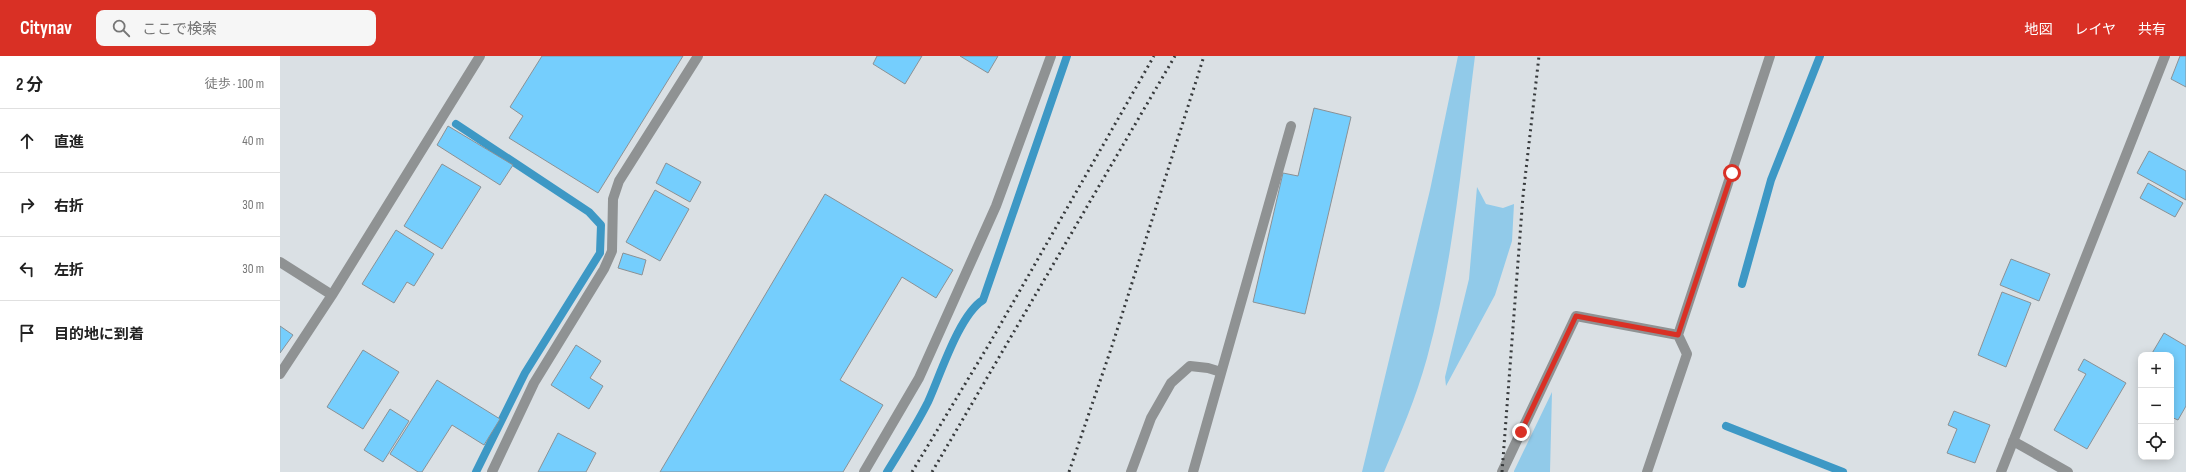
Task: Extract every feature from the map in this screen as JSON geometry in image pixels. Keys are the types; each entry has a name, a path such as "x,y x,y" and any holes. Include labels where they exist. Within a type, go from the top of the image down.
{"street":[{"path":"280,374 332,295 480,56"},
{"path":"492,472 534,383 604,269 612,251 613,199 619,181 698,56"},
{"path":"864,472 919,378 993,214 1051,56"},
{"path":"1647,472 1687,354 1678,335 1770,56"},
{"path":"2001,472 2165,56"},
{"path":"1193,472 1291,126"},
{"path":"280,262 332,295"},
{"path":"1502,472 1576,316 1678,335"},
{"path":"1131,472 1151,418 1171,383 1190,366 1208,368 1221,372"},
{"path":"2013,441 2068,472"}],"shaded area":[{"path":"1458,56 1475,56 1451,246 1436,321 1427,358 1413,402 1384,472 1362,472 1430,190"},
{"path":"1477,187 1486,204 1503,208 1514,204 1512,241 1495,295 1446,386 1445,377 1469,279"},
{"path":"1552,392 1550,472 1514,472 1514,471"}],"building":[{"path":"542,56 683,56 598,193 509,138 523,116 510,107"},
{"path":"877,56 922,56 905,84 873,64"},
{"path":"960,56 998,56 988,73"},
{"path":"2180,56 2186,56 2186,87 2171,79"},
{"path":"1314,108 1351,117 1305,314 1253,302 1283,173 1298,176"},
{"path":"448,126 513,165 500,185 437,145"},
{"path":"2149,151 2186,171 2186,200 2137,173"},
{"path":"666,163 701,182 690,202 656,183"},
{"path":"442,164 481,187 442,249 404,226"},
{"path":"2148,183 2183,203 2175,217 2140,198"},
{"path":"655,190 689,209 660,261 626,242"},
{"path":"825,194 953,270 936,298 902,277 840,380 883,405 843,472 660,472"},
{"path":"396,230 434,254 414,286 407,282 394,303 362,284"},
{"path":"623,253 646,260 642,275 618,268"},
{"path":"2011,259 2050,274 2039,301 2000,285"},
{"path":"2002,292 2031,303 2006,367 1978,355"},
{"path":"280,326 293,335 280,353"},
{"path":"2164,333 2186,346 2186,406 2178,420 2174,418 2174,352 2153,352"},
{"path":"576,345 601,361 590,378 603,386 589,409 551,385"},
{"path":"363,350 399,372 363,429 327,407"},
{"path":"2084,359 2126,383 2087,449 2054,430 2086,374 2078,370"},
{"path":"437,380 500,419 484,445 452,425 422,472 418,472 390,454"},
{"path":"390,409 409,421 383,462 364,450"},
{"path":"1954,411 1990,425 1975,463 1947,453 1957,429 1948,425"},
{"path":"558,433 596,453 586,472 538,472"}],"waterway":[{"path":"887,472 928,402 958,332 974,308 983,300 1067,56"},
{"path":"1742,284 1771,180 1820,56"},
{"path":"456,124 589,212 601,225 600,253 525,373 476,472"},
{"path":"1726,426 1843,472"}],"railway":[{"path":"912,472 991,341 1154,56"},
{"path":"932,472 1175,56"},
{"path":"1069,472 1112,346 1204,56"},
{"path":"1502,472 1523,196 1539,56"}],"route":[{"path":"1521,432 1576,316 1678,335 1732,173"}]}
